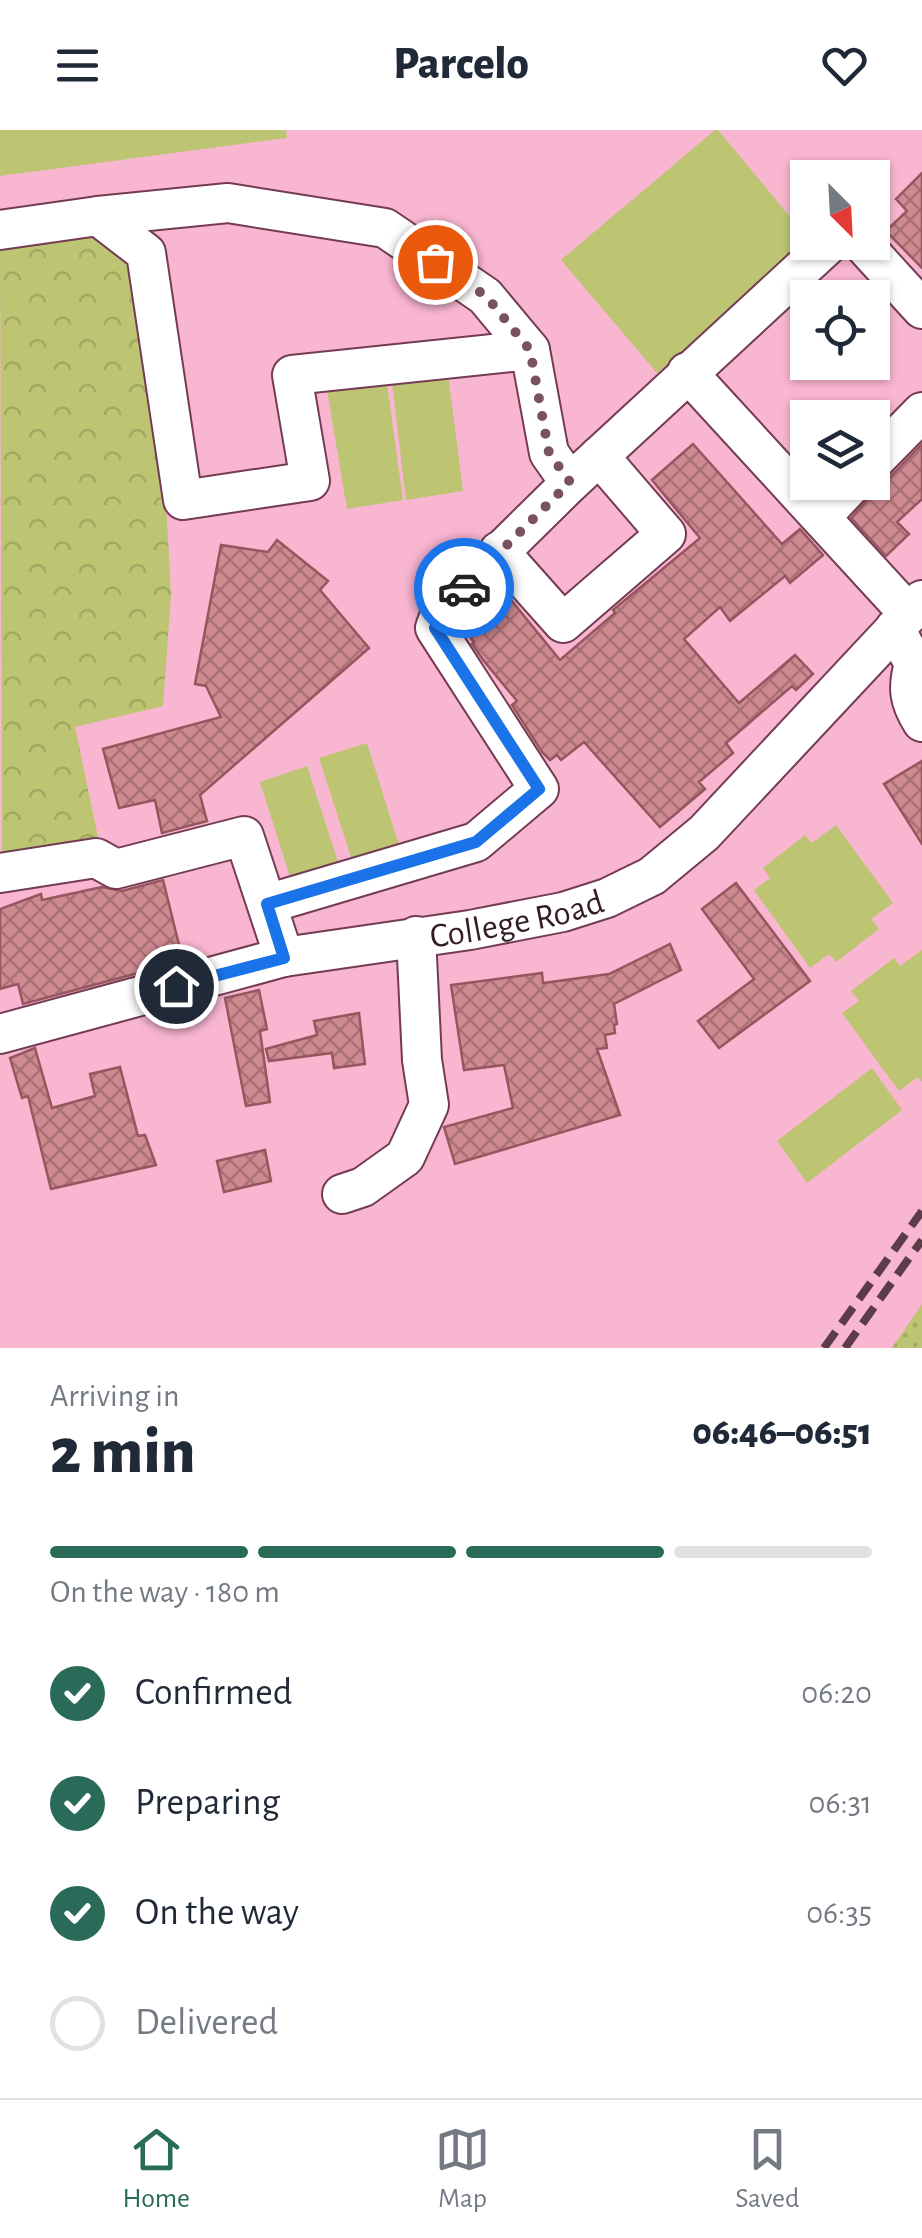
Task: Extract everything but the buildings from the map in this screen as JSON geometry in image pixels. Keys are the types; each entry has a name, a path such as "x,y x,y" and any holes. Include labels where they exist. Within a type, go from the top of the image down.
{"street":[{"path":"0,230 228,203 385,228 486,296 530,350 549,453 570,482"},
{"path":"98,216 146,253 183,500 310,480 292,374 530,350"},
{"path":"267,904 476,842 539,789 435,628 442,609 570,482 811,260"},
{"path":"877,260 922,310"},
{"path":"687,372 909,614 914,664 909,683 910,703 922,722"},
{"path":"890,445 922,412"},
{"path":"499,551 564,623 666,534 599,456"},
{"path":"820,517 837,500"},
{"name":"College Road","path":"0,1034 284,958 470,930 562,912 607,898 652,876 716,822 909,614"},
{"path":"0,873 96,858 116,869 244,836 284,958"},
{"path":"342,1194 363,1188 405,1157 430,1105 422,1060 416,936"}],"green space":[{"path":"0,130 286,130 287,138 0,176"},
{"path":"715,130 790,217 792,260 657,373 561,260"},
{"path":"91,228 114,245 128,268 167,519 171,596 163,706 75,727 99,842 2,858 0,241"},
{"path":"447,367 463,491 406,500 391,375"},
{"path":"385,370 403,500 347,509 325,378"},
{"path":"367,743 399,845 352,860 319,758"},
{"path":"307,766 340,868 292,883 260,782"},
{"path":"836,825 893,903 871,919 879,929 836,962 829,954 810,968 754,890 770,878 763,868 805,835 812,843"},
{"path":"922,950 922,1082 918,1077 899,1091 842,1013 859,1001 851,991 894,958 900,966"},
{"path":"872,1068 902,1110 807,1183 777,1141"},
{"path":"922,1304 922,1348 892,1348"}],"railway":[{"path":"824,1348 922,1211"},
{"path":"845,1348 922,1240"}],"way so far":[{"path":"435,262 486,296 530,350 549,453 570,482 464,588"}],"route":[{"path":"176,986 284,958 267,904 476,842 539,789 435,628 442,609 464,588"}]}
